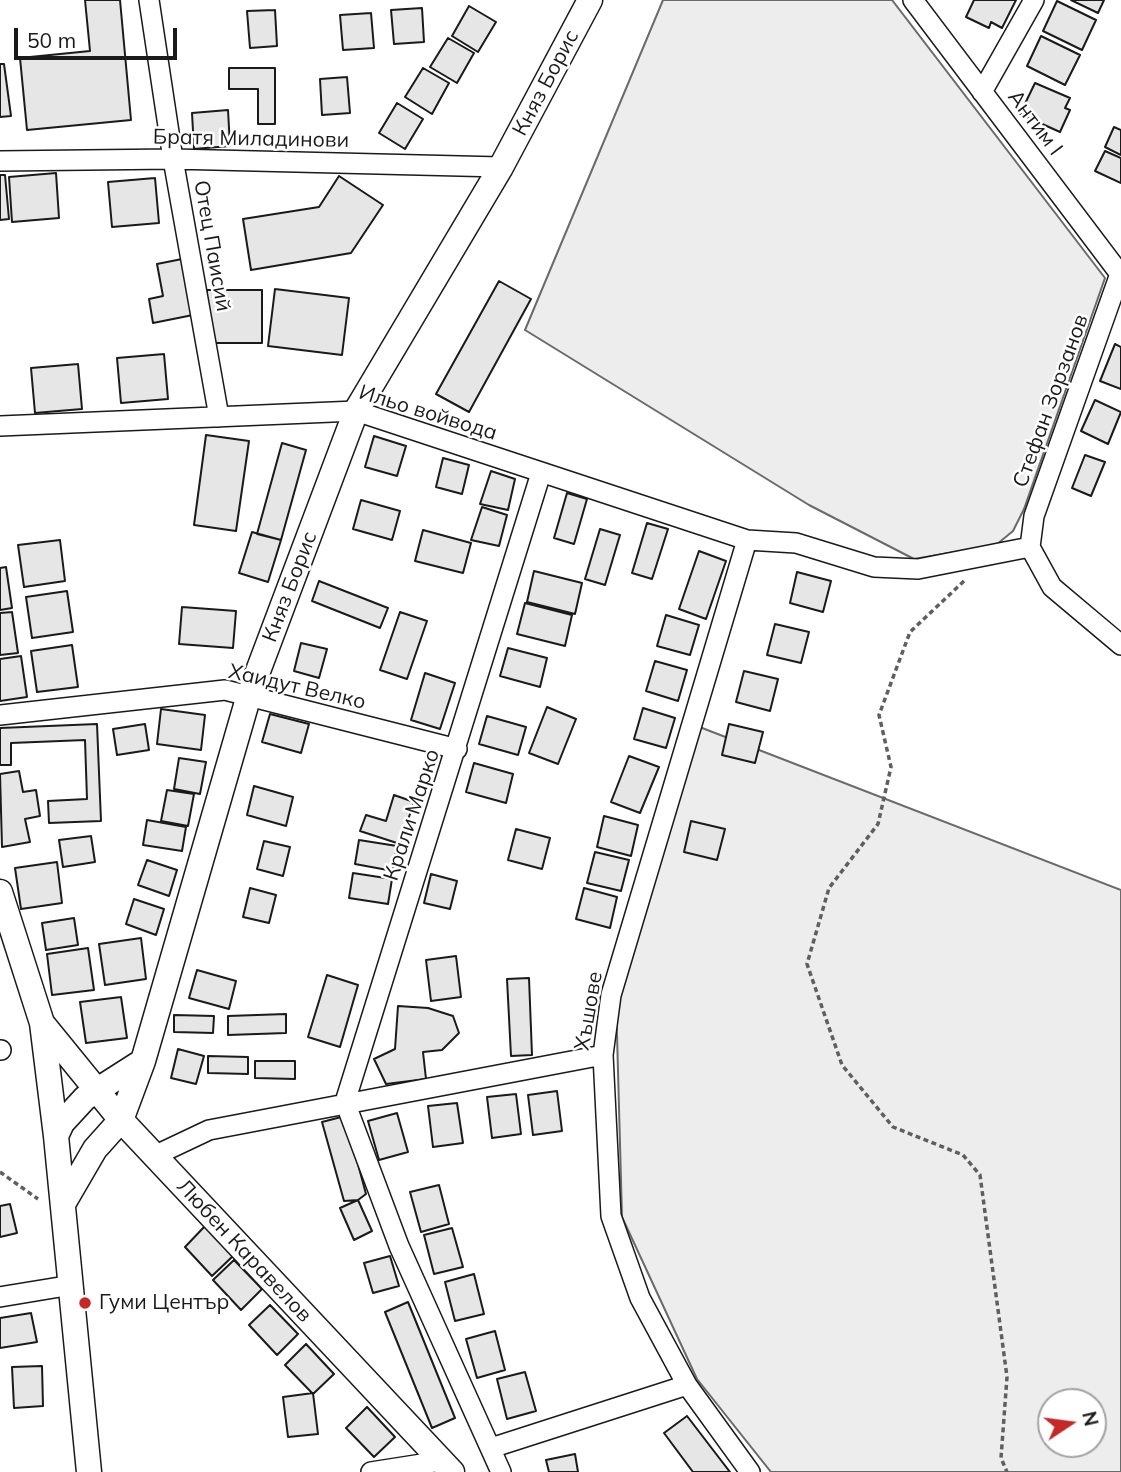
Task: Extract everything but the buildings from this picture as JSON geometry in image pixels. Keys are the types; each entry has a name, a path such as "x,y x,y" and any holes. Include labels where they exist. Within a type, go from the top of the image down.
{"street":[{"name":"Отец Паисий","path":"149,0 173,159 219,417"},
{"name":"Княз Борис","path":"64,1208 95,1149 121,1120 143,1061 249,695 356,411 501,167 590,0"},
{"name":"Антим I","path":"913,0 1120,272"},
{"path":"982,92 1034,0"},
{"name":"Братя Миладинови","path":"0,161 173,159 501,167"},
{"name":"Стефан Зорзанов","path":"1030,547 1034,516 1120,272"},
{"name":"Ильо войвода","path":"0,426 356,411 747,540 796,543 874,567 918,569 1030,547"},
{"name":"Крали Марко","path":"345,1102 541,473"},
{"name":"Хъшове","path":"747,540 611,995 603,1055 611,1216 640,1298 687,1385 750,1472"},
{"path":"1030,547 1052,587 1121,645"},
{"name":"Хаидут Велко","path":"0,715 225,690 457,749"},
{"path":"0,892 42,1023 64,1208 89,1472"},
{"name":"Любен Каравелов","path":"42,1023 121,1120 447,1466"},
{"path":"154,1156 209,1130 603,1055"},
{"path":"56,1136 62,1123 75,1108 143,1061"},
{"path":"345,1102 399,1246 501,1472"},
{"path":"0,1297 72,1285"},
{"path":"491,1448 687,1385"},
{"path":"371,1472 447,1466"}],"path":[{"path":"965,580 910,632 879,715 891,767 878,824 829,888 807,964 842,1065 884,1117 893,1127 963,1154 981,1175 1007,1377 1001,1458 1007,1472"},
{"path":"0,1172 27,1194 64,1208"}],"shaded area":[{"path":"663,0 892,0 1105,278 1024,509 1013,531 996,545 914,559 809,505 525,330"},
{"path":"697,726 1121,890 1121,1472 771,1472 697,1379 622,1217 616,998"}],"place":[{"name":"Гуми Център","path":"85,1303"}]}
